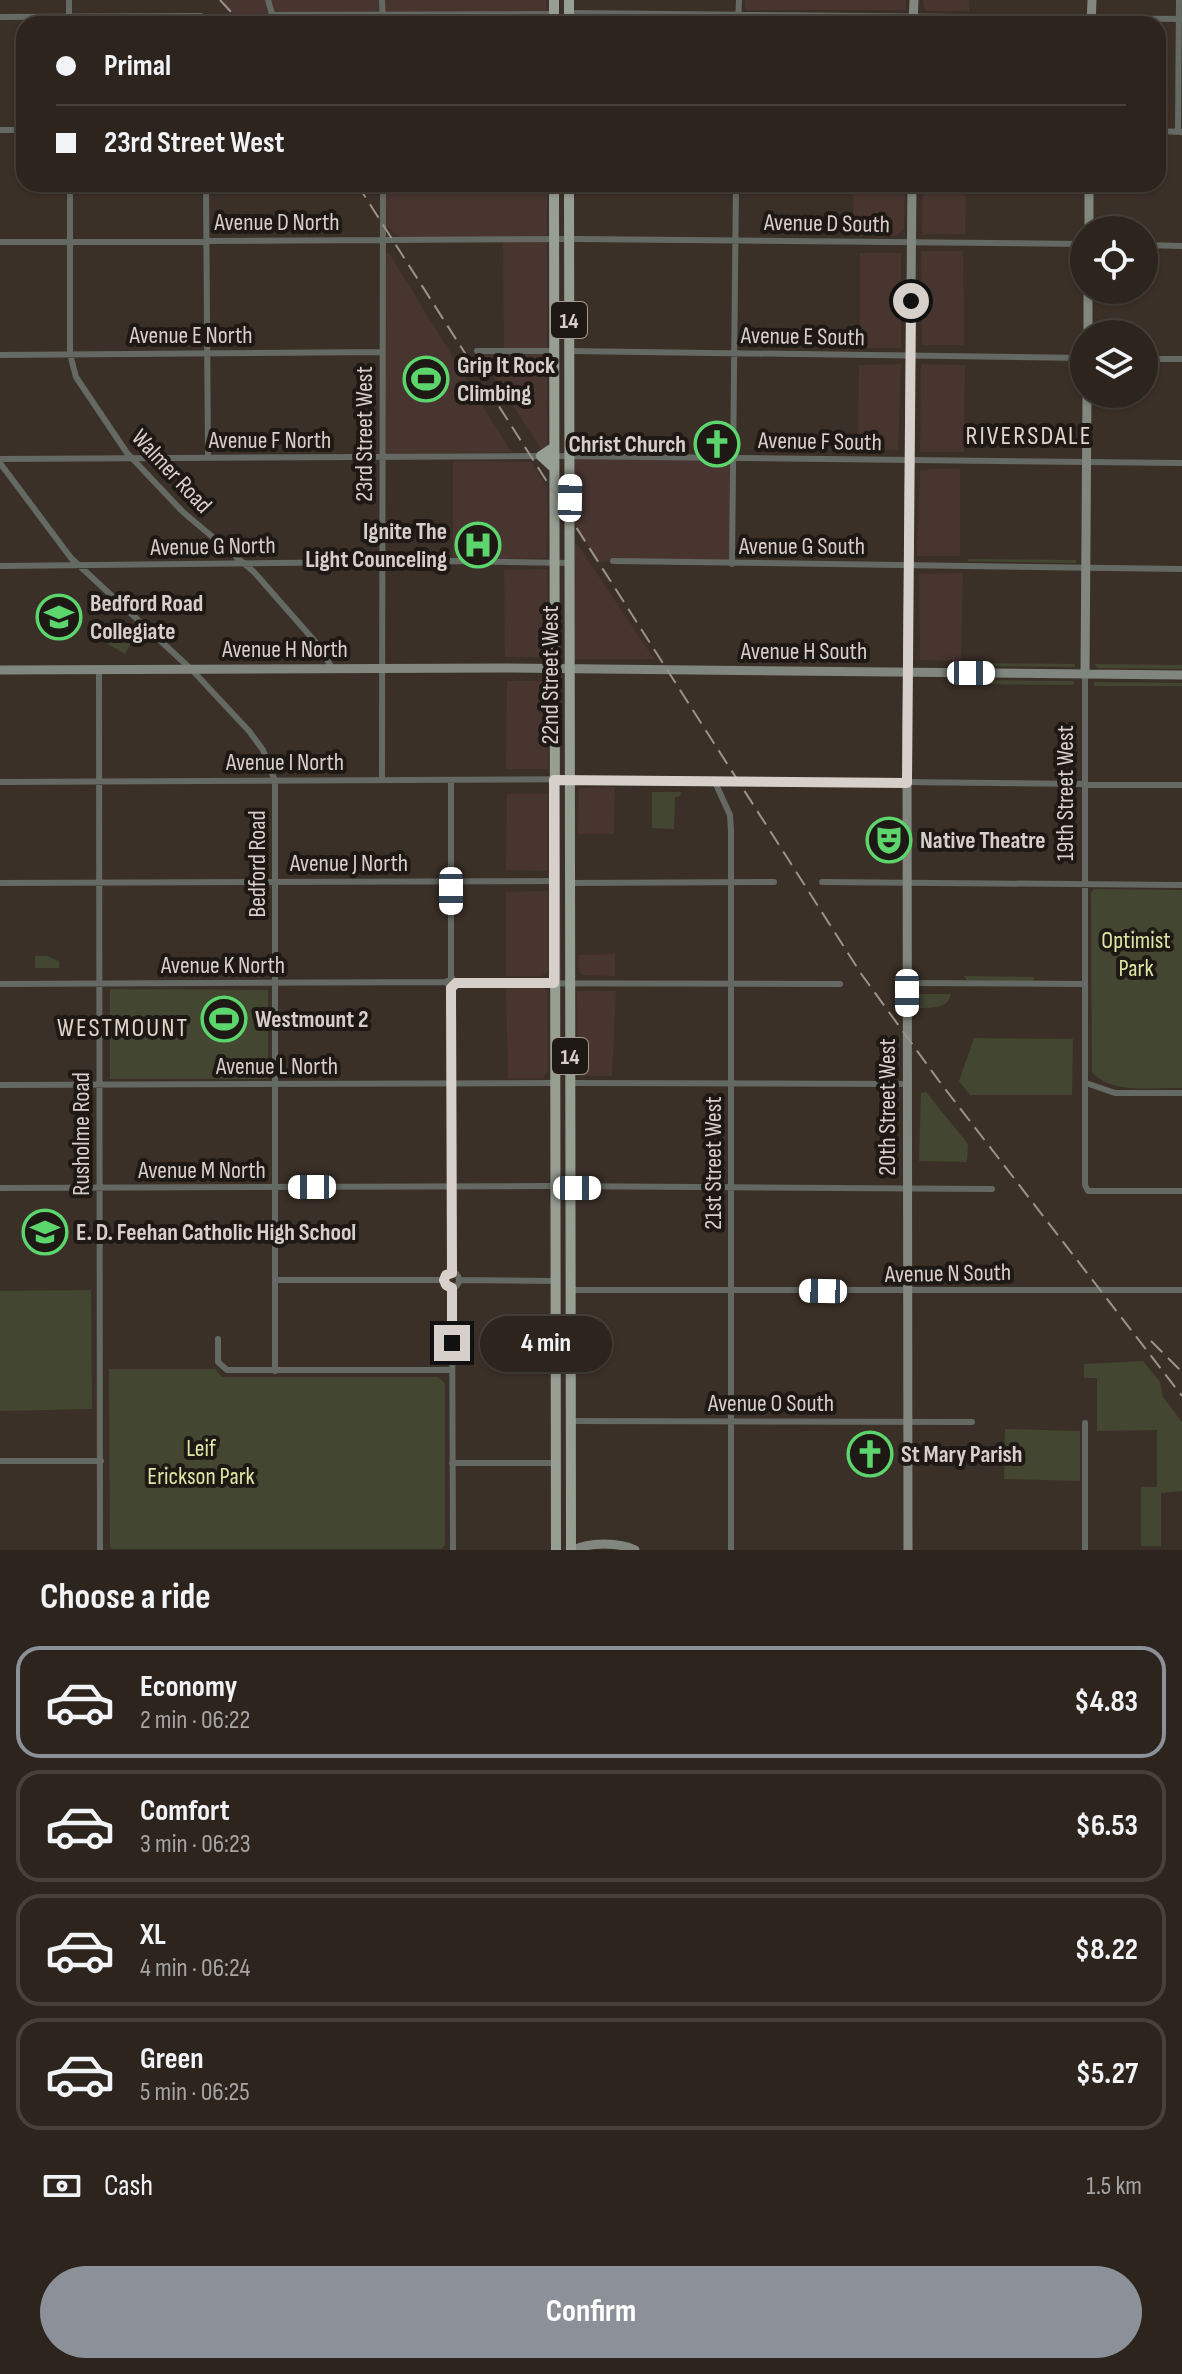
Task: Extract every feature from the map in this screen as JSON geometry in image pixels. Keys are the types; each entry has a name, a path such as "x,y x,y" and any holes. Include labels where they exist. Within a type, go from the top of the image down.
{"main road":[{"name":"22nd Street West","path":"554,192 552,1186 556,1550"},
{"name":"22nd Street West","path":"569,192 572,1550"},
{"path":"541,456 553,457"},
{"path":"541,456 553,457"}],"street":[{"path":"268,0 271,15 451,16"},
{"path":"382,0 383,14"},
{"path":"739,0 739,15"},
{"path":"1179,0 1180,132"},
{"path":"696,16 774,16"},
{"path":"70,192 70,354"},
{"path":"206,192 208,458"},
{"name":"23rd Street West","path":"382,780 383,192"},
{"path":"732,564 736,192"},
{"name":"20th Street West","path":"908,1550 907,783 912,192"},
{"path":"1089,192 1089,216"},
{"name":"Avenue D North","path":"0,242 554,239"},
{"name":"Avenue D South","path":"554,239 1070,244"},
{"path":"1158,245 1182,246"},
{"path":"477,351 554,351"},
{"name":"Avenue E South","path":"569,351 1070,358"},
{"name":"Avenue E North","path":"0,355 381,352"},
{"name":"Walmer Road","path":"70,354 76,377 133,459 183,512 244,564 319,646 332,669"},
{"path":"1158,359 1182,359"},
{"name":"19th Street West","path":"1087,408 1085,1185 1088,1191 1182,1191"},
{"name":"Avenue F North","path":"0,461 541,456"},
{"name":"Avenue F South","path":"553,457 1182,463"},
{"name":"Bedford Road","path":"0,461 66,553 192,670 249,731 263,750 275,781 275,1371"},
{"name":"Avenue G South","path":"613,561 1182,569"},
{"name":"Avenue G North","path":"0,566 569,563"},
{"name":"Avenue H North","path":"0,670 569,668"},
{"name":"Avenue H South","path":"569,668 1182,675"},
{"name":"Rusholme Road","path":"99,670 100,1550"},
{"name":"Avenue I North","path":"0,782 714,780 1182,785"},
{"name":"21st Street West","path":"714,780 730,815 731,1550"},
{"path":"451,781 452,1273"},
{"name":"Avenue J North","path":"0,883 554,881"},
{"path":"570,883 774,882"},
{"path":"822,882 1182,885"},
{"path":"907,983 1085,984"},
{"name":"Avenue K North","path":"0,984 840,984"},
{"name":"Avenue L North","path":"0,1085 554,1083"},
{"path":"570,1083 907,1084"},
{"path":"1086,1083 1115,1093 1182,1093"},
{"name":"Avenue M North","path":"0,1188 552,1186 992,1189"},
{"path":"444,1280 446,1275 452,1273"},
{"path":"452,1273 459,1280"},
{"path":"275,1280 444,1280"},
{"path":"444,1280 452,1288"},
{"path":"459,1280 555,1281"},
{"path":"452,1288 457,1286 459,1280"},
{"path":"452,1288 453,1550"},
{"name":"Avenue N South","path":"570,1290 1182,1290"},
{"path":"218,1339 218,1362 227,1370 451,1370"},
{"name":"Avenue O South","path":"571,1421 972,1422"},
{"path":"1085,1423 1085,1550"},
{"path":"0,1461 101,1461"},
{"path":"452,1463 555,1463"},
{"path":"572,1550 581,1546 626,1546 635,1550"}],"shaded area":[{"path":"219,0 546,0 547,16 266,14 234,16"},
{"path":"745,0 906,0 906,10 745,10"},
{"path":"923,0 969,0 969,11 928,11 924,8"},
{"path":"383,192 547,192 547,446 541,449 477,351 504,351 503,240 404,239 382,224"},
{"path":"853,192 905,192 904,228 896,236 854,236"},
{"path":"923,192 966,192 965,234 922,234"},
{"path":"921,251 963,251 964,345 922,345"},
{"path":"383,253 389,253 511,452 386,454"},
{"path":"860,253 901,253 901,348 860,348"},
{"path":"901,364 898,450 858,450 859,365"},
{"path":"921,364 965,365 964,452 920,452"},
{"path":"570,456 733,458 732,564 599,563 570,516"},
{"path":"453,461 531,462 547,487 547,558 453,559"},
{"path":"960,468 960,556 917,556 920,470"},
{"path":"575,543 578,545 654,659 575,659"},
{"path":"547,569 549,657 505,657 504,570"},
{"path":"963,573 961,661 920,660 919,574"},
{"path":"507,681 547,681 548,769 506,769"},
{"path":"615,787 614,834 578,834 579,788"},
{"path":"507,794 548,794 547,871 506,870"},
{"path":"548,891 548,971 542,976 506,976 506,892"},
{"path":"615,954 615,976 582,975 579,971 578,955"},
{"path":"506,988 547,990 548,1070 543,1078 508,1078"},
{"path":"577,991 616,991 612,1076 584,1076 578,1072"}],"green space":[{"path":"1076,560 1076,563 968,561"},
{"path":"106,626 132,641 125,654 99,639"},
{"path":"966,663 1075,664 1075,667 967,666"},
{"path":"1094,664 1182,665 1182,669 1098,668"},
{"path":"976,680 1074,681 1074,685 974,684"},
{"path":"1094,682 1182,683 1182,686 1094,686"},
{"path":"652,792 681,792 680,796 675,797 674,829 652,828"},
{"name":"Optimist Park","path":"1094,889 1182,890 1182,1088 1122,1087 1100,1079 1092,1072 1091,893"},
{"path":"35,956 47,956 59,961 59,968 35,968"},
{"path":"964,976 1034,977 1034,981 967,980"},
{"path":"110,989 268,990 268,1079 110,1079"},
{"path":"919,994 951,994 944,1005 920,1008"},
{"path":"974,1038 1073,1039 1072,1095 970,1095 959,1081"},
{"path":"926,1092 968,1144 967,1162 919,1161 921,1093"},
{"path":"91,1290 92,1409 0,1411 0,1291"},
{"path":"1143,1361 1160,1382 1163,1397 1182,1422 1182,1491 1161,1493 1161,1546 1141,1546 1141,1487 1157,1487 1157,1430 1097,1431 1097,1378 1084,1378 1084,1364"},
{"name":"Leif Erickson Park","path":"109,1369 215,1369 222,1377 438,1377 445,1383 445,1545 441,1549 113,1549 110,1547"},
{"path":"1005,1429 1080,1431 1080,1481 1004,1479"}],"railway":[{"path":"220,0 235,16"},
{"path":"362,192 862,975 939,1081 1182,1396"},
{"path":"1151,1341 1182,1372"}],"place":[{"name":"Grip It Rock Climbing","path":"426,379"},
{"name":"Christ Church","path":"717,444"},
{"name":"Ignite The Light Counceling","path":"478,545"},
{"name":"Bedford Road Collegiate","path":"59,617"},
{"name":"Native Theatre","path":"889,840"},
{"name":"Westmount 2","path":"224,1019"},
{"name":"E. D. Feehan Catholic High School","path":"45,1232"},
{"name":"St Mary Parish","path":"870,1454"}],"district":[{"name":"RIVERSDALE","path":"1029,435"},
{"name":"WESTMOUNT","path":"123,1027"}],"route":[{"path":"452,1343 452,1288 444,1280 446,1275 452,1273 451,988 456,983 554,983 554,780 907,783 911,301"}]}
